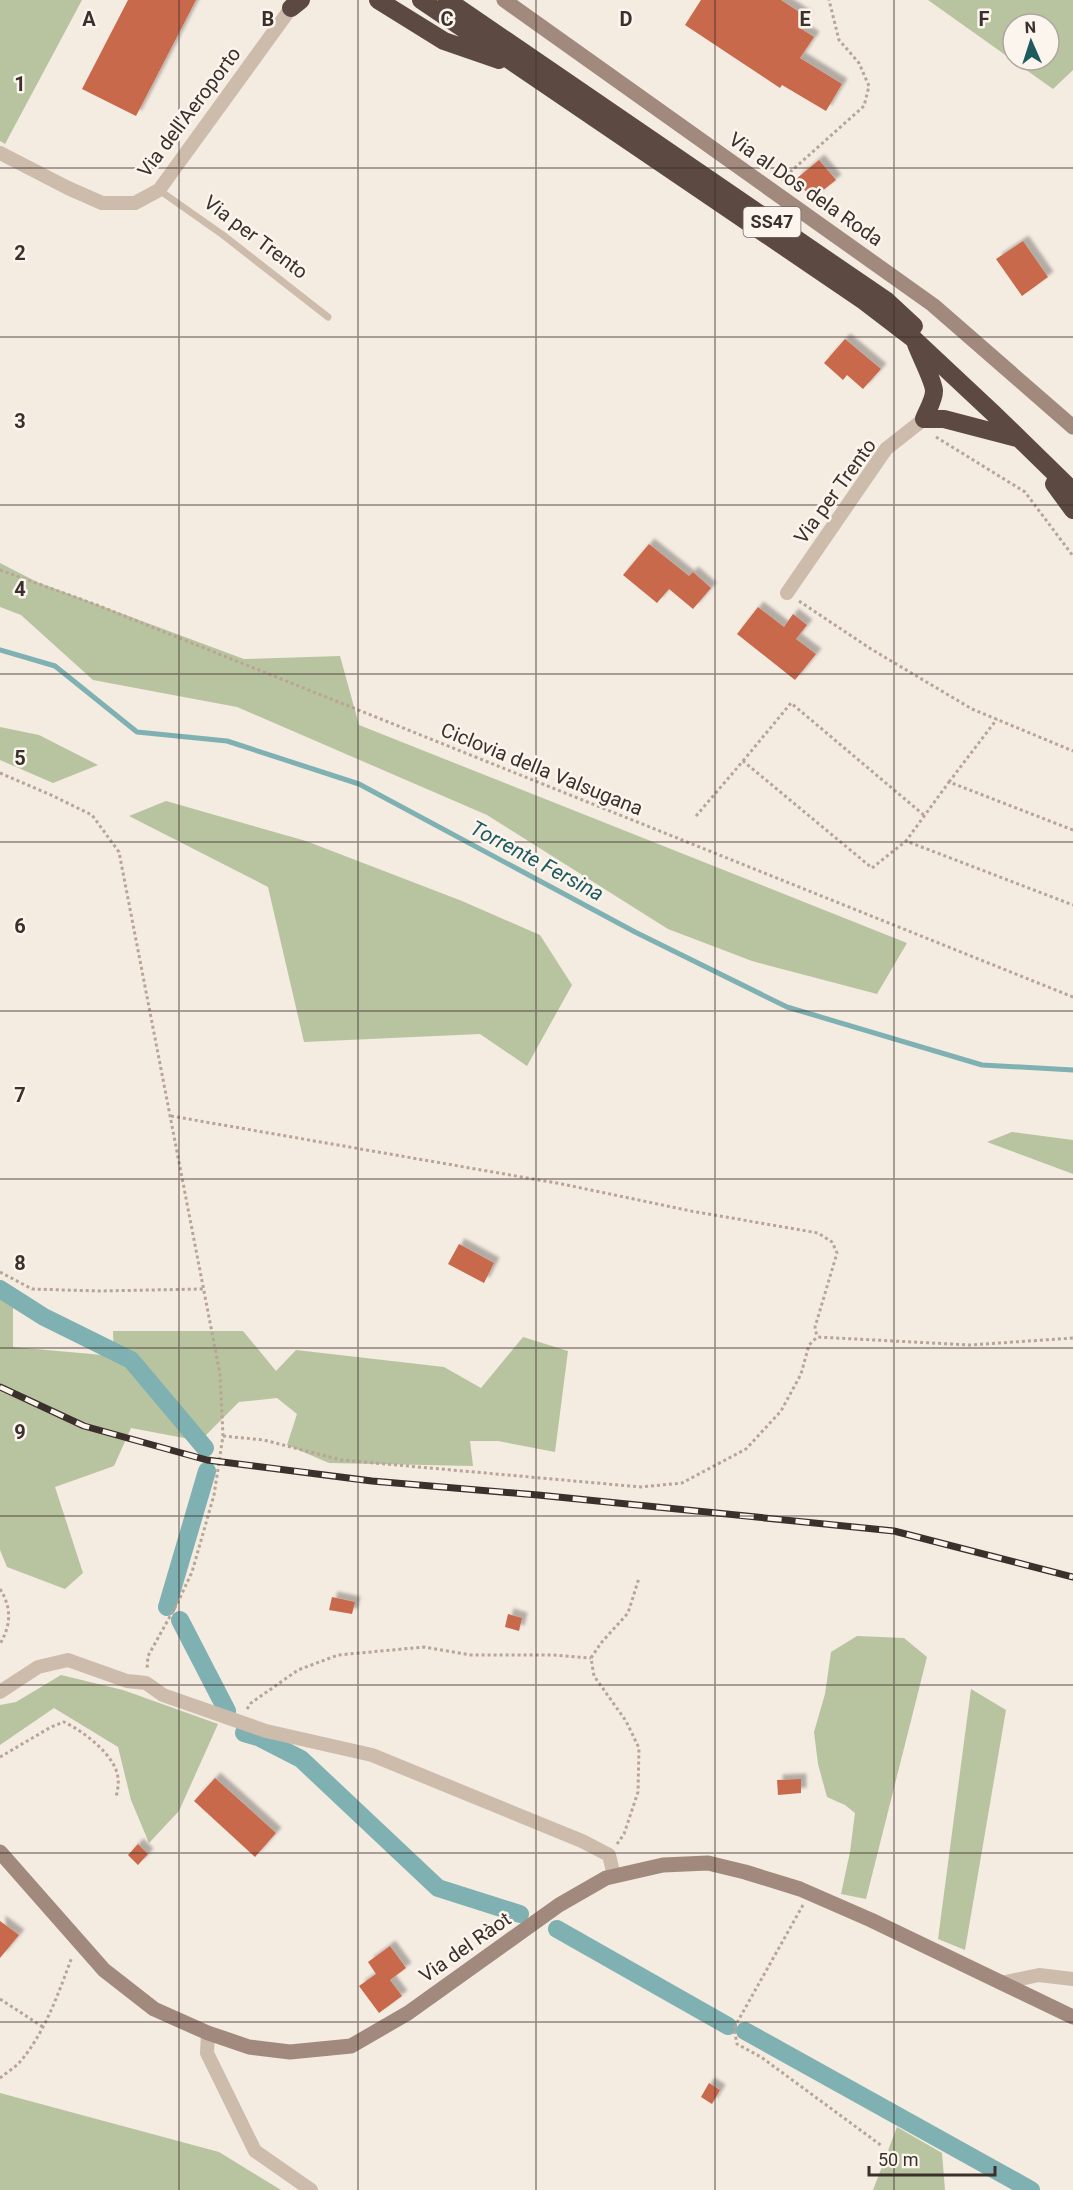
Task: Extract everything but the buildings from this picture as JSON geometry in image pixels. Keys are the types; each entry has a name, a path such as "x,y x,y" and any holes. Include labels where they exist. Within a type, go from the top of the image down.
{"highway":[{"path":"378,0 444,41 524,70"},
{"name":"SS47","path":"422,0 864,301 915,340 1073,491"},
{"name":"SS47","path":"447,0 887,301 1010,412 1073,474"},
{"path":"915,340 931,378 934,392 928,427"},
{"path":"928,427 944,419 1021,440 1073,510"}],"street":[{"name":"Via al Dos dela Roda","path":"504,0 933,305 1073,427"},
{"name":"Via dell'Aeroporto","path":"0,153 68,189 102,203 135,203 159,190 295,3"},
{"name":"Via per Trento","path":"787,592 886,449 928,427"},
{"path":"0,1692 38,1667 68,1660 127,1681 146,1683 163,1695 266,1731 372,1755 582,1841 609,1855 614,1876"},
{"name":"Via del Ràot","path":"0,1852 104,1970 154,2008 208,2033 249,2048 290,2052 351,2046 408,2013 559,1905 606,1878 663,1864 708,1863 745,1872 810,1893 1073,2017"},
{"path":"1001,1983 1039,1975 1073,1979"},
{"path":"208,2033 207,2053 255,2151 311,2190"}],"lane":[{"name":"Via per Trento","path":"159,190 223,235 328,317"}],"path":[{"path":"771,189 864,106 869,86 859,63 839,40 829,0"},
{"path":"928,427 1025,492 1073,556"},
{"name":"Ciclovia della Valsugana","path":"0,570 97,605 1073,997"},
{"path":"787,592 872,649 972,709 1073,751"},
{"path":"696,816 791,703 924,816"},
{"path":"743,761 872,868 906,841 997,719"},
{"path":"0,773 93,815 119,852 220,1374 223,1436 214,1495 192,1572 148,1656 146,1683"},
{"path":"949,782 1073,830"},
{"path":"906,841 1073,905"},
{"path":"171,1116 562,1184 691,1211 818,1233 832,1242 837,1253 815,1327 817,1337"},
{"path":"0,1272 32,1289 99,1291 203,1289"},
{"path":"817,1337 970,1345 1073,1338"},
{"path":"223,1436 264,1440 341,1460 641,1487 682,1483 746,1449 781,1411 801,1374 810,1345 817,1337"},
{"path":"609,1855 624,1834 638,1792 639,1748 626,1721 594,1676 591,1658 600,1643 628,1613 639,1578"},
{"path":"0,1589 7,1600 9,1628 0,1644"},
{"path":"237,1721 251,1703 298,1670 338,1655 424,1647 471,1655 553,1655 591,1658"},
{"path":"0,1757 51,1727 64,1722 84,1732 110,1759 119,1778 116,1798"},
{"path":"810,1893 734,2028 737,2044 761,2057 882,2146"},
{"path":"0,2078 18,2064 43,2027 53,2009 78,1942"},
{"path":"0,1999 43,2027"}],"green space":[{"path":"0,0 82,0 5,144 0,141"},
{"path":"928,0 1073,0 1073,70 1053,89 1029,72 1061,72 1061,12 1001,12 1001,52"},
{"path":"0,563 37,582 244,659 340,656 359,725 907,943 877,994 752,961 668,929 487,815 237,707 93,680 21,615 0,607"},
{"path":"0,727 39,735 98,765 53,783 0,760"},
{"path":"166,801 306,841 462,901 540,935 572,985 527,1066 480,1034 304,1042 268,887 129,816"},
{"path":"1012,1132 1073,1140 1073,1174 987,1142"},
{"path":"0,1295 13,1303 13,1347 114,1356 113,1331 243,1331 276,1371 296,1350 444,1367 481,1388 523,1337 568,1351 555,1452 498,1441 470,1441 473,1466 329,1463 287,1445 297,1414 277,1398 239,1402 200,1441 131,1428 114,1466 55,1487 83,1573 65,1589 7,1567 0,1550"},
{"path":"857,1636 904,1638 927,1657 866,1899 841,1894 855,1813 845,1805 827,1797 818,1764 814,1732 825,1694 831,1652"},
{"path":"61,1675 123,1690 218,1724 179,1811 149,1843 131,1800 118,1747 54,1708 0,1745 0,1705 16,1702"},
{"path":"971,1689 1006,1710 965,1950 938,1939"},
{"path":"0,2093 219,2152 281,2190 0,2190"},
{"path":"897,2127 942,2153 945,2190 873,2190"}],"waterway":[{"name":"Torrente Fersina","path":"0,650 55,666 137,732 227,741 359,784 635,932 787,1007 982,1065 1073,1070"},
{"path":"0,1289 44,1317 131,1360 205,1448"},
{"path":"167,1607 207,1471"},
{"path":"180,1620 227,1711"},
{"path":"244,1733 258,1737 301,1759 438,1888 520,1914"},
{"path":"557,1929 728,2026"},
{"path":"745,2031 1031,2190"}],"railway":[{"path":"0,1387 84,1426 207,1460 372,1481 538,1495 894,1531 1073,1577"}]}
